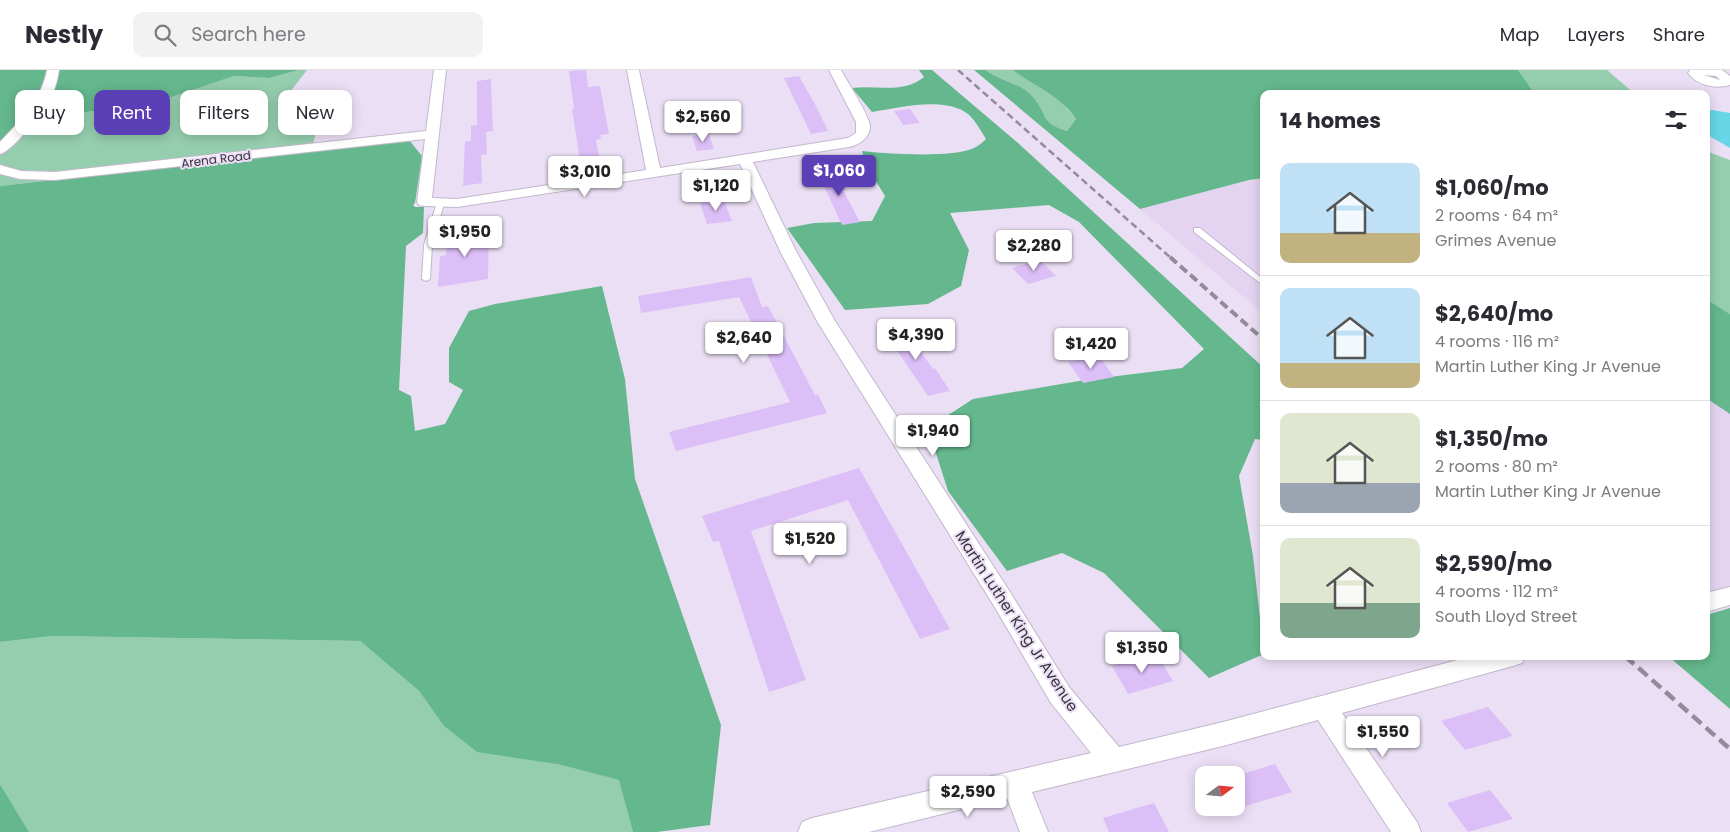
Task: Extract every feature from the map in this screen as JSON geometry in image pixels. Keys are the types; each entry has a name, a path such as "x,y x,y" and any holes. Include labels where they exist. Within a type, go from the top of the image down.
{"street":[{"path":"0,150 47,94 52,70"},
{"path":"440,70 424,202 440,204 843,144 860,138 864,130 863,122 835,70"},
{"path":"633,70 654,172"},
{"name":"Arena Road","path":"0,169 20,175 55,176 432,134"},
{"name":"Martin Luther King Jr Avenue","path":"745,159 788,251 826,321 1002,599 1060,695 1114,761"},
{"path":"1710,602 1730,596"},
{"path":"812,832 1114,761 1324,708 1498,660"},
{"path":"1324,708 1407,832"},
{"path":"1015,785 1034,832"}],"lane":[{"path":"426,279 428,245 440,204"},
{"path":"1197,230 1260,281"}],"shaded area":[{"path":"1260,179 1260,311 1140,209"},
{"path":"1710,401 1730,414 1730,586 1710,591"}],"green space":[{"path":"0,70 299,70 269,78 234,76 193,90 180,90 180,94 170,98 170,90 94,90 94,111 84,112 84,90 15,90 15,135 18,135 0,145"},
{"path":"299,70 307,70 292,90 278,90 278,135 315,135 312,151 0,186 0,145 18,135 84,135 84,112 94,111 94,135 170,135 170,98 180,94 180,135 268,135 268,90 193,90 234,76 269,78"},
{"path":"919,70 932,70 1018,143 1260,364 1260,440 1255,439 1239,476 1253,556 1260,618 1260,656 1209,678 1104,573 1062,553 1007,571 948,491 928,428 973,399 1085,380 1182,368 1204,349 1079,222 1049,205 950,213 969,250 961,286 928,304 845,310 787,228 814,223 872,221 885,196 866,165 862,151 903,154 951,153 974,148 986,139 971,116 958,109 934,104 872,112 852,88 899,87 916,82 924,77"},
{"path":"974,70 986,70 1023,88 1038,103 1052,125 1067,131 1076,119 1070,111 1055,97 1013,70 1518,70 1532,90 1260,90 1260,179 1140,209"},
{"path":"986,70 1013,70 1060,100 1076,119 1067,131 1053,125 1028,92"},
{"path":"1518,70 1607,70 1630,90 1532,90"},
{"path":"409,140 422,156 415,203 413,205 415,207 424,207 423,233 406,246 399,390 411,396 415,431 445,424 463,390 449,382 449,348 469,311 495,304 602,286 625,379 635,479 721,725 710,825 657,832 633,832 619,780 557,764 477,752 443,725 419,691 360,641 53,636 0,642 0,186"},
{"path":"1710,152 1730,160 1730,314 1710,302"},
{"path":"1710,302 1730,314 1730,414 1710,401"},
{"path":"1730,608 1730,709 1673,660 1710,660 1710,614"},
{"path":"53,636 360,641 419,691 443,725 557,764 620,780 633,832 29,832 0,784 0,642"},
{"path":"0,784 29,832 0,832"}],"water":[{"path":"1710,110 1730,113 1730,148 1710,136"}],"building":[{"path":"586,70 588,87 600,86 609,134 600,135 601,139 596,140 601,165 581,167 572,109 574,109 569,71"},
{"path":"799,76 828,131 811,134 784,78"},
{"path":"491,79 493,131 486,132 487,154 481,155 482,183 463,186 465,142 471,141 471,126 477,125 477,81"},
{"path":"910,109 920,123 903,125 894,111"},
{"path":"704,112 709,127 693,130 687,114"},
{"path":"709,134 714,149 697,151 692,136"},
{"path":"837,171 846,190 843,190 860,222 842,225 818,173"},
{"path":"724,200 732,221 707,224 700,203"},
{"path":"489,227 488,279 438,287 440,256 446,255 448,233"},
{"path":"1040,260 1056,276 1028,284 1012,268"},
{"path":"751,277 762,307 768,306 815,395 818,395 827,413 676,451 669,432 790,402 739,297 641,313 638,296"},
{"path":"902,325 950,391 928,396 883,330"},
{"path":"1099,356 1114,377 1083,383 1068,362"},
{"path":"859,468 950,629 920,639 848,500 751,531 806,680 769,692 719,541 713,542 702,516"},
{"path":"1156,653 1173,681 1128,694 1112,666"},
{"path":"1488,707 1513,736 1465,750 1441,721"},
{"path":"1275,764 1292,792 1245,806 1245,773"},
{"path":"1490,790 1513,819 1468,832 1447,803"},
{"path":"1154,803 1169,832 1109,832 1103,818"}],"railway":[{"path":"958,70 1171,258"},
{"path":"1170,257 1260,336"},
{"path":"1630,660 1730,749"}]}
